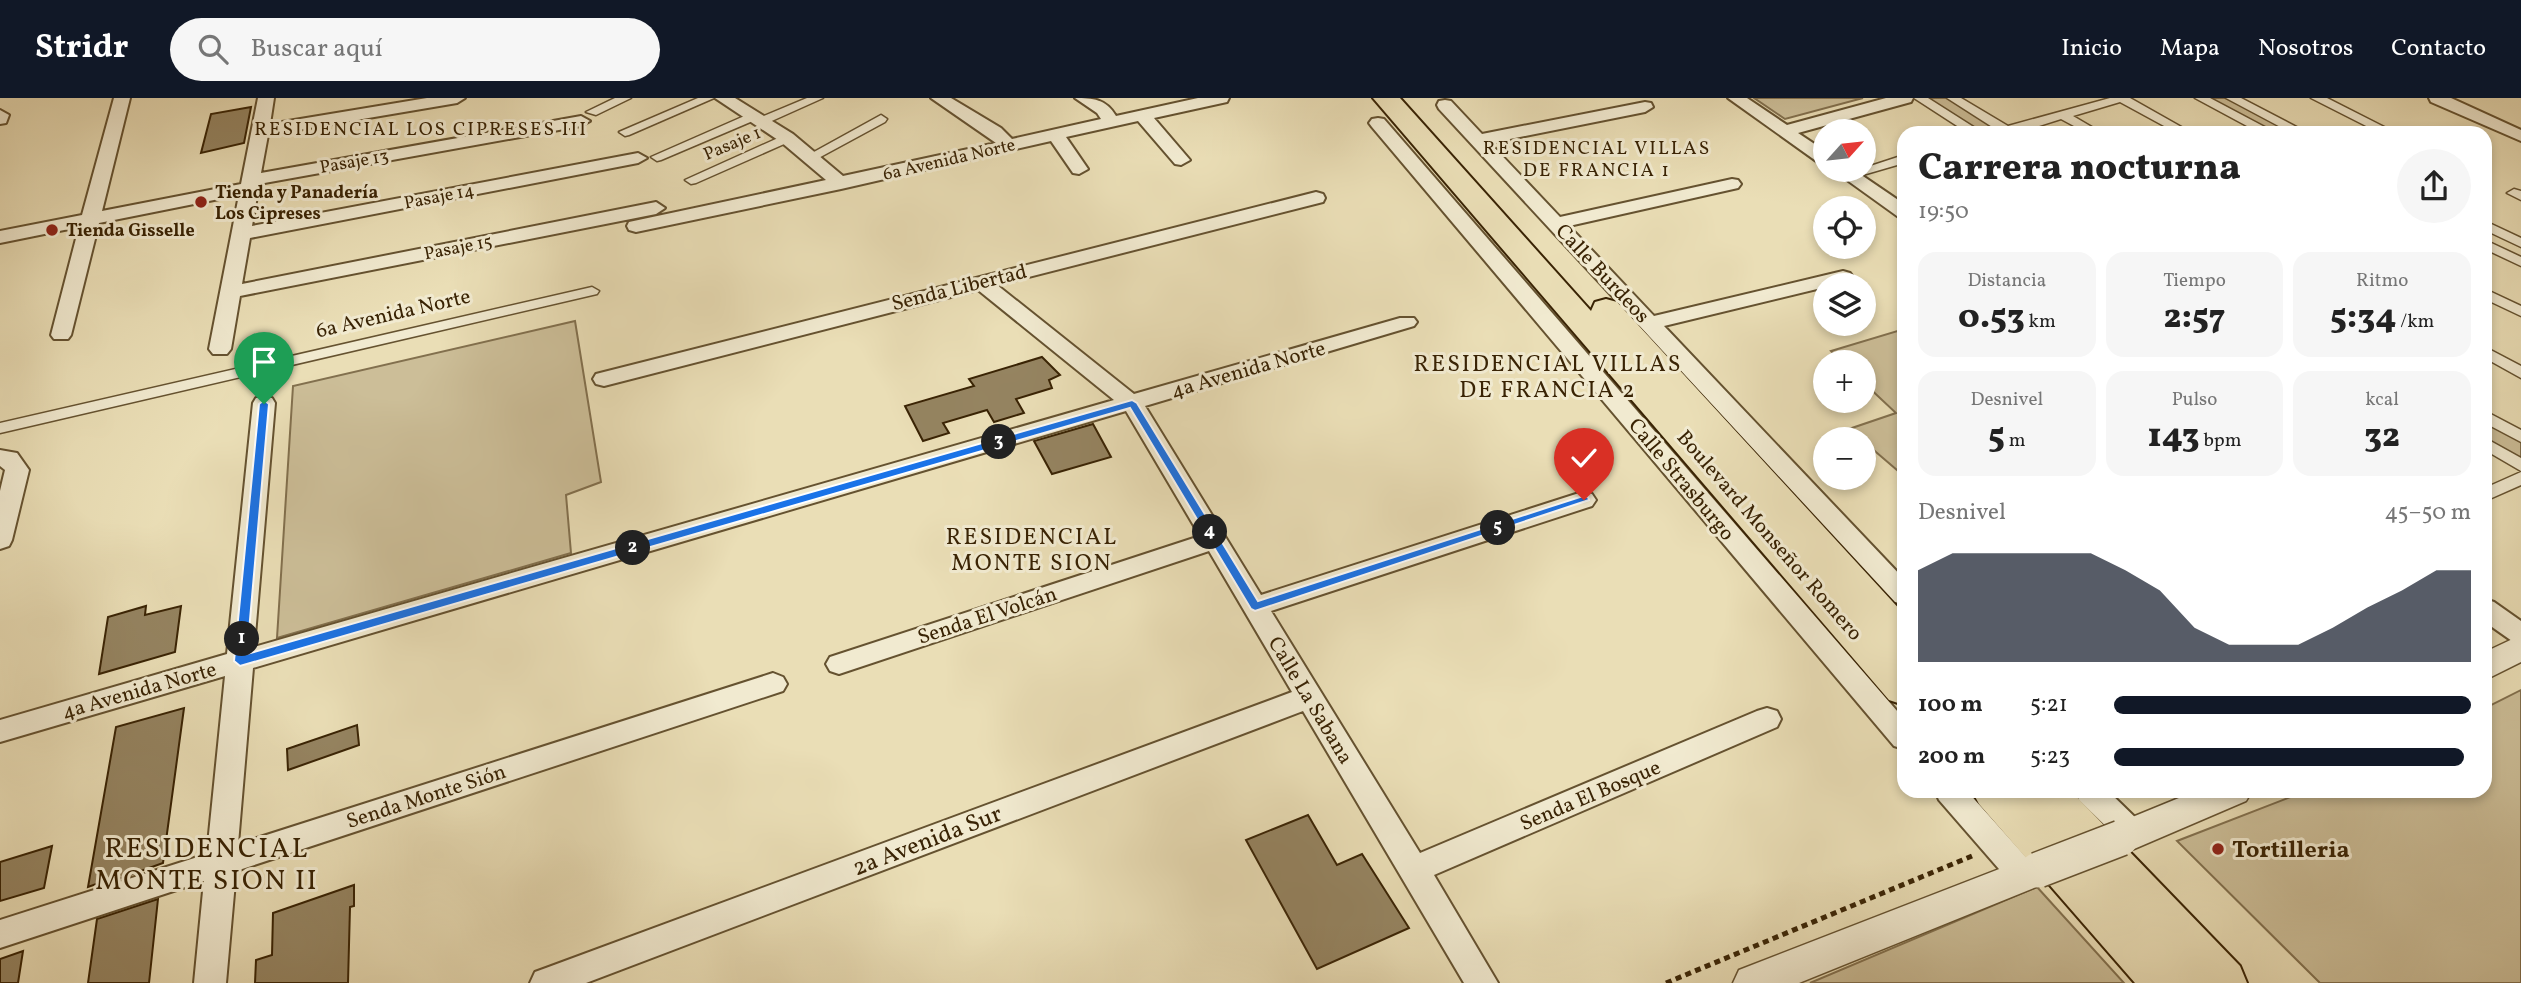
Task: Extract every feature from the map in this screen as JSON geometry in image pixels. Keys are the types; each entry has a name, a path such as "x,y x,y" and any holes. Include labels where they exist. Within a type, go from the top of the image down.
{"highway":[{"name":"Boulevard Monseñor Romero","path":"1430,102 1897,632"},
{"name":"Boulevard Monseñor Romero","path":"1382,111 1897,680"},
{"path":"2001,798 2168,983"},
{"path":"2049,798 2222,983"}],"street":[{"path":"61,335 122,98"},
{"path":"220,349 266,98"},
{"path":"260,131 457,98"},
{"path":"587,116 625,98"},
{"path":"625,132 708,98"},
{"path":"723,98 787,138 841,184"},
{"path":"657,157 817,98"},
{"path":"939,98 995,132 1007,144"},
{"path":"1083,98 1103,110"},
{"name":"6a Avenida Norte","path":"636,226 841,184 1055,134 1103,110 1142,115 1193,101 1221,98"},
{"path":"1735,98 1813,151"},
{"path":"1784,131 1905,98"},
{"path":"1920,98 1966,126"},
{"path":"1953,98 1996,126"},
{"path":"2025,126 2122,98 2173,126"},
{"path":"2201,98 2256,126"},
{"path":"2232,98 2288,126"},
{"path":"2317,98 2375,126"},
{"path":"2437,98 2521,136"},
{"name":"Calle Burdeos","path":"1430,102 1478,140 1558,223 1897,588"},
{"path":"1478,140 1645,107"},
{"name":"Calle Strasburgo","path":"1382,111 1897,730"},
{"path":"1142,115 1181,160"},
{"path":"2063,115 2083,126"},
{"name":"Pasaje 13","path":"0,237 587,116"},
{"path":"809,158 881,118"},
{"path":"1055,134 1079,169"},
{"name":"Pasaje 1","path":"691,180 787,138"},
{"name":"Pasaje 14","path":"241,234 638,158"},
{"path":"1876,165 1897,161"},
{"path":"1860,182 1897,207"},
{"path":"1558,223 1732,184"},
{"name":"Senda Libertad","path":"604,379 1316,198"},
{"name":"Pasaje 15","path":"231,292 685,202"},
{"path":"2492,228 2521,243"},
{"path":"2492,248 2521,262"},
{"name":"Calle La Sabana","path":"980,282 1132,403 1482,983"},
{"path":"1649,323 1813,285"},
{"name":"6a Avenida Norte","path":"0,428 592,291"},
{"path":"2492,297 2521,312"},
{"name":"4a Avenida Norte","path":"0,731 1407,322"},
{"path":"2492,356 2521,373"},
{"path":"210,983 264,404"},
{"path":"2492,420 2521,437"},
{"path":"2492,447 2521,465"},
{"path":"0,458 9,457 17,470 0,540"},
{"path":"2492,492 2521,478"},
{"path":"1255,606 1584,500"},
{"name":"Senda El Volcán","path":"839,664 1215,540"},
{"path":"2492,614 2521,634"},
{"path":"2492,663 2521,647"},
{"name":"Senda Monte Sión","path":"0,934 773,684"},
{"name":"2a Avenida Sur","path":"546,983 1309,697"},
{"name":"Senda El Bosque","path":"1414,870 1767,719"},
{"path":"1955,798 1997,846 2031,872"},
{"path":"2095,798 2127,836"},
{"path":"1753,983 2217,798"}],"path":[{"path":"1666,983 1997,846"}],"shaded area":[{"path":"1754,98 1863,98 1785,119"},
{"path":"1927,98 1953,98 1999,126 1967,126"},
{"path":"2202,98 2232,98 2288,126 2256,126"},
{"path":"575,321 601,482 566,495 571,553 277,638 293,386"},
{"path":"1897,331 1897,470 1876,452 1876,427 1855,427 1896,413 1876,394 1876,350 1834,350"},
{"path":"2492,420 2521,437 2521,465 2492,447"},
{"path":"2521,690 2521,983 2320,983 2177,841 2288,798 2492,798 2492,704"},
{"path":"2037,887 2124,983 1810,983"}],"building":[{"path":"251,107 244,143 201,153 211,114"},
{"path":"1042,357 1060,375 1049,380 1052,388 1016,399 1024,413 994,422 987,410 943,423 949,433 923,441 905,406 974,386 969,379"},
{"path":"1093,424 1111,457 1052,474 1034,441"},
{"path":"146,606 145,615 181,606 175,652 99,674 108,617"},
{"path":"184,708 163,863 102,885 102,882 88,887 116,727"},
{"path":"357,725 359,745 288,770 287,749"},
{"path":"1308,815 1337,865 1362,854 1409,928 1317,969 1246,840"},
{"path":"52,846 44,888 0,901 0,862"},
{"path":"354,885 354,906 350,907 348,983 255,983 256,960 272,955 273,913"},
{"path":"158,899 149,983 88,983 97,919"},
{"path":"23,951 18,983 0,983 0,959"}],"place":[{"name":"Tienda y Panadería Los Cipreses","path":"201,202"},
{"name":"Tienda Gisselle","path":"52,230"},
{"name":"Tortilleria","path":"2218,849"}],"district":[{"name":"RESIDENCIAL LOS CIPRESES III","path":"421,128"},
{"name":"RESIDENCIAL VILLAS DE FRANCIA 1","path":"1597,158"},
{"name":"RESIDENCIAL VILLAS DE FRANCIA 2","path":"1548,376"},
{"name":"RESIDENCIAL MONTE SION","path":"1032,549"},
{"name":"RESIDENCIAL MONTE SION II","path":"207,863"}],"route":[{"path":"264,404 240,661 1132,403 1255,606 1584,500"}]}
